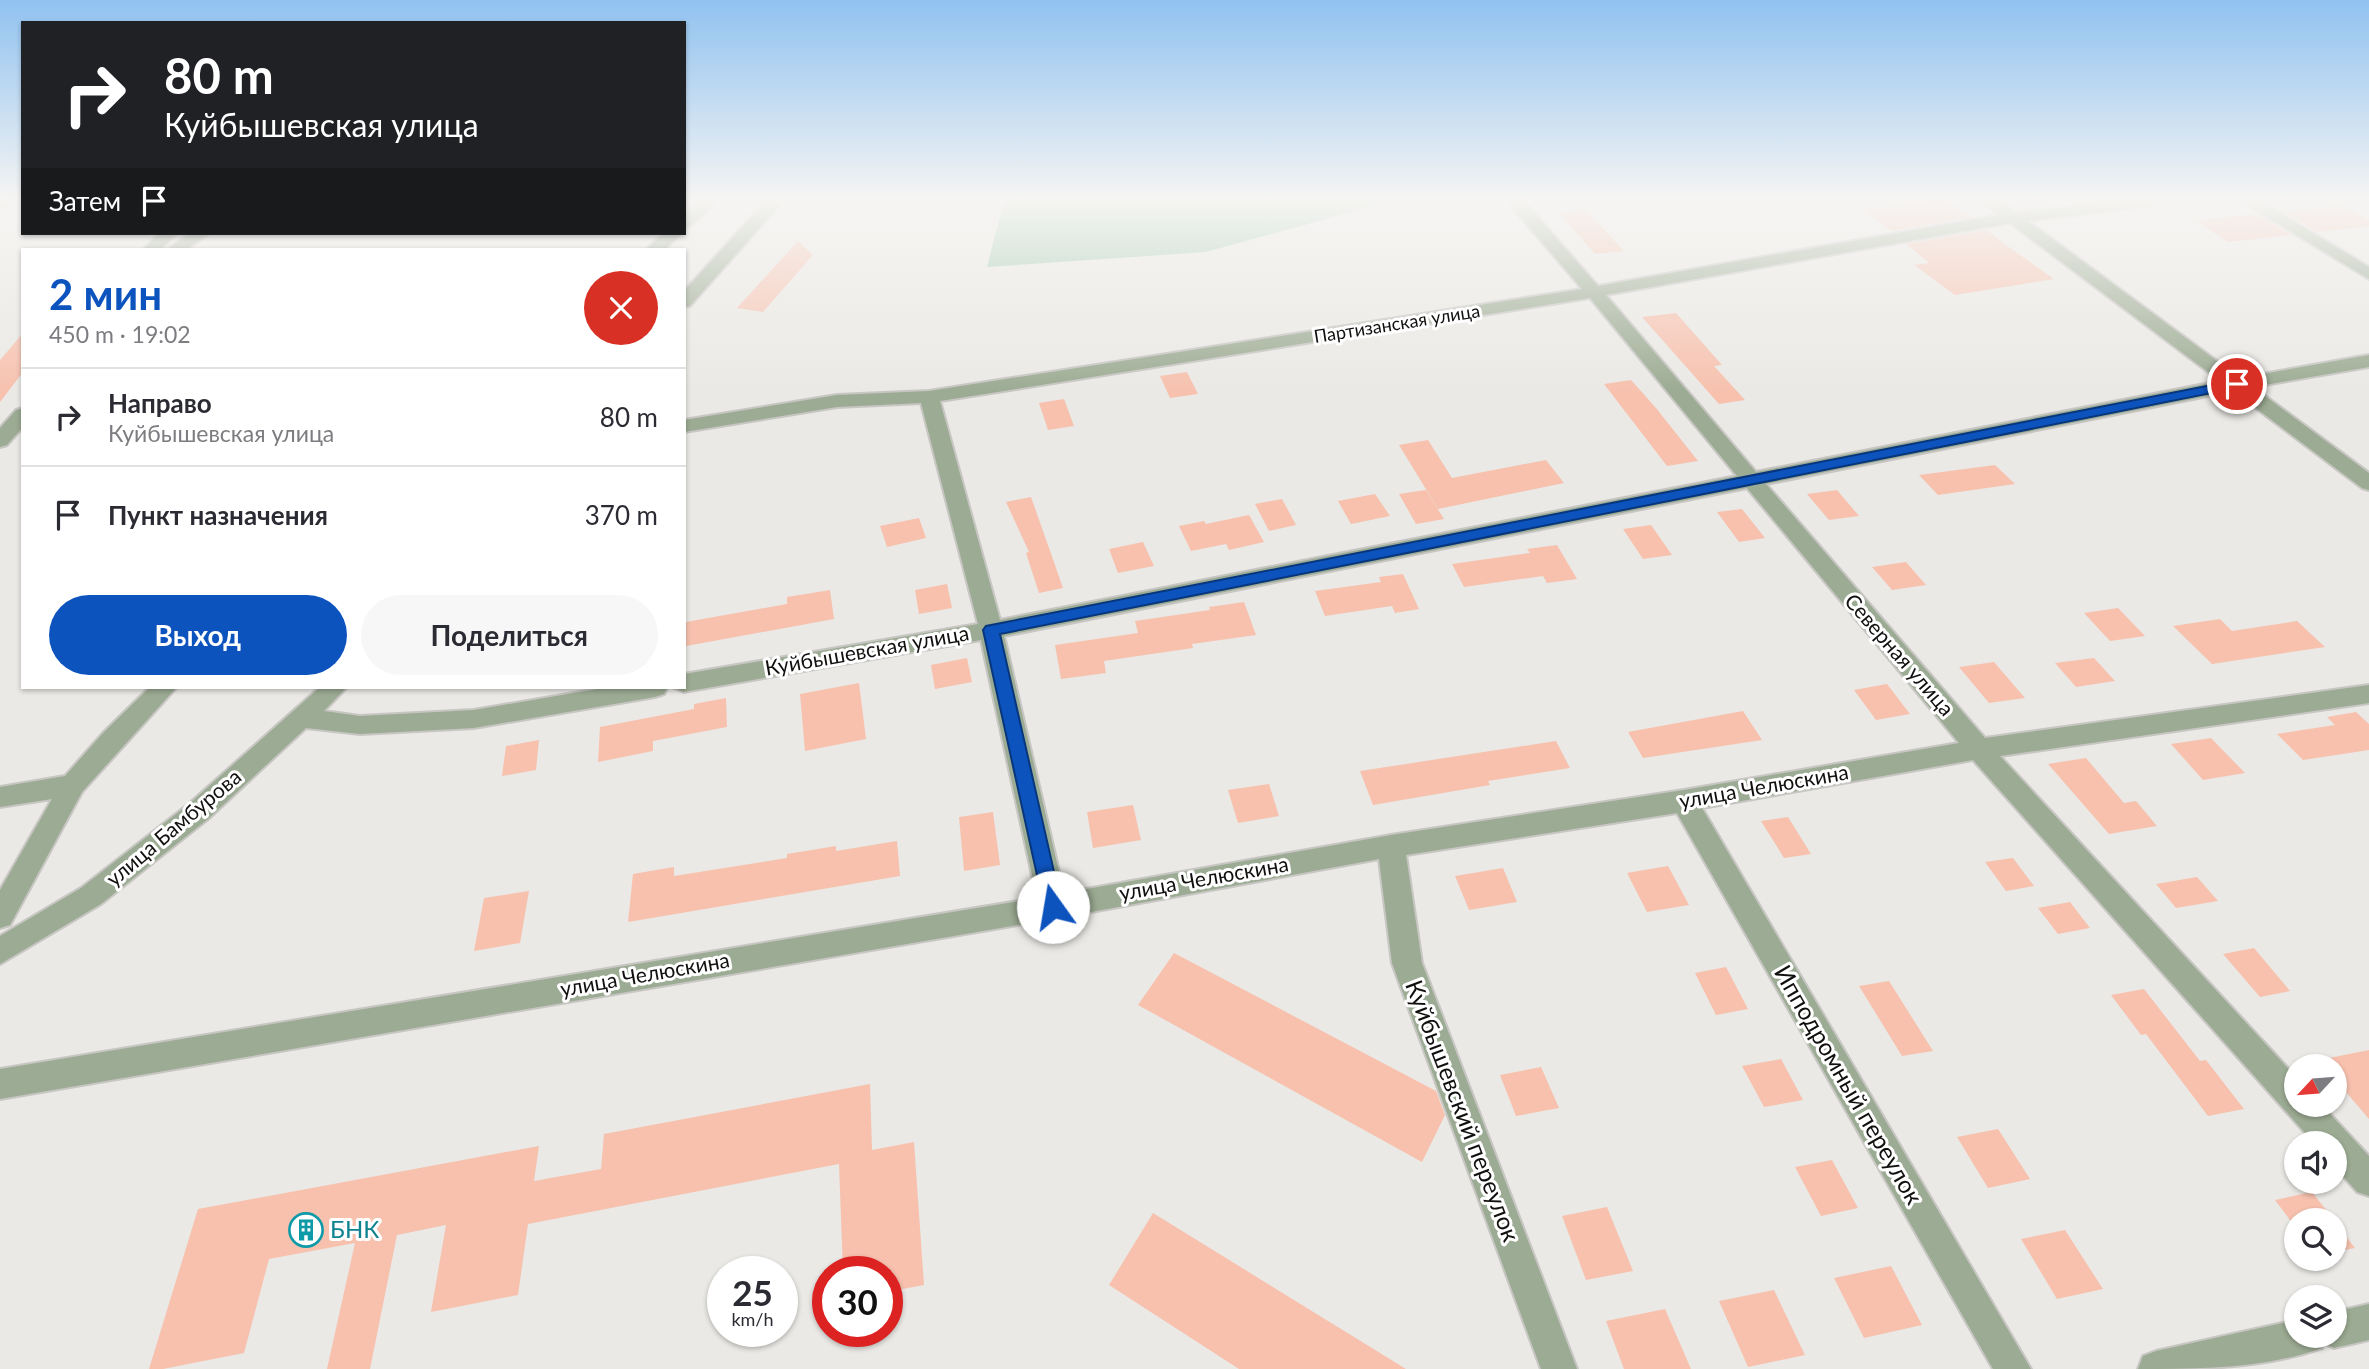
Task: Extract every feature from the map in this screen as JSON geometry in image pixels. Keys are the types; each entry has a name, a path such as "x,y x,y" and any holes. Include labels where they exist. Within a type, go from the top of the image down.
{"street":[{"path":"686,300 718,264"},
{"name":"Северная улица","path":"1571,264 1749,480 1979,749 2284,1087"},
{"name":"Партизанская улица","path":"686,426 834,401 893,395 929,397 1596,292 1754,264"},
{"path":"2075,264 2369,483"},
{"path":"2352,264 2369,274"},
{"name":"Куйбышевская улица","path":"686,683 991,630 2237,384 2369,361"},
{"path":"929,397 991,630 1053,907"},
{"path":"0,441 21,416"},
{"path":"0,916 74,785 112,740 163,689"},
{"name":"улица Бамбурова","path":"0,951 91,896 199,811 333,689"},
{"path":"302,718 360,725 474,719 648,689"},
{"name":"улица Челюскина","path":"0,1084 1053,907 1391,846 1684,801 1979,749 2369,694"},
{"path":"0,797 74,785"},
{"name":"Ипподромный переулок","path":"1684,801 2013,1369"},
{"name":"Куйбышевский переулок","path":"1391,846 1407,963 1559,1369"},
{"path":"2312,1117 2369,1180"},
{"path":"2347,1327 2369,1322"},
{"path":"2156,1369 2284,1341"}],"green space":[{"path":"988,264 1032,264 987,267"}],"building":[{"path":"777,264 805,264 763,312 737,308"},
{"path":"2033,264 2054,279 1955,295 1914,265"},
{"path":"1676,313 1722,365 1714,366 1745,400 1719,404 1642,317"},
{"path":"21,335 21,375 0,402 0,360"},
{"path":"1187,372 1198,394 1170,398 1160,376"},
{"path":"1631,380 1698,461 1667,466 1604,384"},
{"path":"1064,399 1074,426 1048,430 1039,403"},
{"path":"1428,440 1452,478 1546,460 1564,483 1438,509 1399,445"},
{"path":"1995,465 2015,484 1938,495 1919,475"},
{"path":"1426,490 1444,519 1416,524 1399,494"},
{"path":"1837,490 1859,516 1829,520 1807,494"},
{"path":"1375,494 1390,516 1351,524 1338,501"},
{"path":"1031,497 1063,588 1039,593 1026,553 1029,552 1006,502"},
{"path":"1282,499 1296,525 1269,531 1255,504"},
{"path":"1742,509 1765,538 1739,542 1717,512"},
{"path":"1249,515 1264,542 1229,550 1226,544 1191,551 1179,526 1204,521 1206,524"},
{"path":"919,518 926,538 887,547 880,526"},
{"path":"1651,525 1672,555 1643,559 1623,529"},
{"path":"1143,542 1154,566 1118,573 1109,549"},
{"path":"1557,545 1577,579 1547,583 1543,576 1464,587 1452,564 1530,553 1527,549"},
{"path":"1906,562 1926,585 1892,590 1872,567"},
{"path":"1403,574 1419,609 1395,613 1392,606 1325,616 1315,591 1381,582 1379,577"},
{"path":"947,584 952,608 919,614 915,590"},
{"path":"830,590 834,619 686,646 686,622 787,604 787,597"},
{"path":"1244,602 1256,635 1192,644 1193,648 1104,661 1106,673 1061,679 1055,645 1138,633 1135,621"},
{"path":"2118,608 2145,636 2110,641 2084,613"},
{"path":"2220,619 2232,631 2297,621 2325,647 2212,664 2173,626"},
{"path":"967,658 972,682 935,689 931,665"},
{"path":"2094,658 2115,681 2076,687 2055,663"},
{"path":"1994,662 2025,698 1989,703 1959,667"},
{"path":"859,683 866,739 805,751 800,694"},
{"path":"1887,684 1910,714 1876,720 1854,690"},
{"path":"726,698 727,727 653,741 653,751 598,762 600,727 694,709 694,704"},
{"path":"1743,711 1762,740 1643,758 1628,732"},
{"path":"2356,712 2369,724 2369,750 2303,760 2277,734 2335,725 2327,717"},
{"path":"2211,738 2245,773 2203,780 2171,744"},
{"path":"539,740 536,770 502,776 506,746"},
{"path":"1556,741 1570,768 1488,781 1490,785 1373,805 1360,771"},
{"path":"2086,758 2124,803 2136,801 2157,826 2109,834 2048,764"},
{"path":"1269,784 1279,816 1238,823 1228,790"},
{"path":"1133,805 1141,840 1093,848 1087,812"},
{"path":"993,812 1000,865 964,871 959,817"},
{"path":"1788,817 1811,854 1784,858 1761,821"},
{"path":"897,841 900,876 628,922 633,874 674,867 674,876 787,858 787,854 836,846 836,851"},
{"path":"2013,858 2034,886 2006,891 1985,862"},
{"path":"1668,866 1689,905 1647,912 1627,873"},
{"path":"1503,868 1517,902 1469,910 1455,876"},
{"path":"2197,877 2218,901 2176,908 2156,884"},
{"path":"529,891 520,943 474,951 484,898"},
{"path":"2070,902 2090,928 2058,934 2038,908"},
{"path":"2254,948 2290,991 2260,997 2223,954"},
{"path":"1174,953 1436,1091 1445,1115 1422,1162 1138,1005"},
{"path":"1726,967 1748,1009 1716,1015 1695,973"},
{"path":"1889,981 1933,1051 1902,1056 1859,986"},
{"path":"2144,989 2200,1061 2206,1060 2244,1109 2208,1116 2146,1034 2141,1035 2111,995"},
{"path":"2369,1050 2369,1119 2347,1093 2347,1054"},
{"path":"1781,1059 1803,1100 1764,1107 1742,1066"},
{"path":"1541,1067 1559,1108 1516,1116 1500,1075"},
{"name":"БНК","path":"870,1084 872,1150 914,1142 924,1285 903,1289 903,1256 842,1256 839,1164 528,1224 518,1295 431,1312 446,1225 397,1235 370,1369 327,1369 355,1243 269,1259 244,1353 163,1369 149,1369 198,1209 539,1146 534,1181 601,1169 604,1134"},
{"path":"1998,1129 2030,1179 1988,1188 1957,1137"},
{"path":"1832,1160 1858,1208 1821,1216 1795,1167"},
{"path":"2314,1194 2325,1208 2284,1208 2284,1212 2275,1200"},
{"path":"1607,1207 1633,1271 1586,1280 1562,1216"},
{"path":"1153,1213 1406,1369 1239,1369 1109,1285"},
{"path":"2065,1230 2103,1289 2057,1299 2021,1239"},
{"path":"2347,1238 2355,1248 2347,1250"},
{"path":"1891,1266 1922,1325 1864,1338 1834,1278"},
{"path":"1774,1290 1805,1355 1748,1367 1719,1301"},
{"path":"1665,1309 1691,1369 1624,1369 1606,1321"}],"place":[{"name":"БНК","path":"306,1230"}],"route":[{"path":"1053,907 991,630 2237,384"}]}
